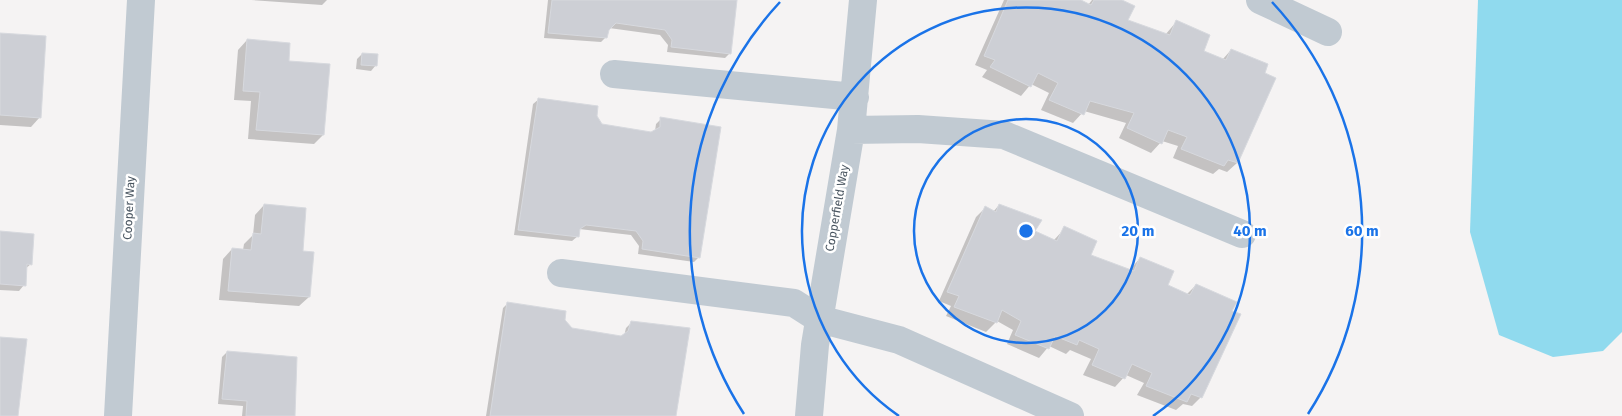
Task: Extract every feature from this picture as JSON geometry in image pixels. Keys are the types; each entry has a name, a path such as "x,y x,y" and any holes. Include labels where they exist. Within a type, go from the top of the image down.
{"street":[{"name":"Cooper Way","path":"118,416 141,0"},
{"name":"Copperfield Way","path":"809,416 815,345 851,130 863,0"},
{"path":"1260,0 1328,32"},
{"path":"614,74 855,97"},
{"path":"851,130 918,129 1004,135 1242,234"},
{"path":"560,274 794,303 819,319 898,340 1070,416"}],"water":[{"path":"1478,0 1622,0 1622,332 1603,351 1553,357 1499,335 1470,232"}],"building":[{"path":"552,0 737,0 731,54 671,47 672,40 665,30 616,23 609,30 607,38 548,33"},
{"path":"1008,0 1081,0 1091,5 1094,0 1122,0 1135,6 1128,20 1170,35 1176,20 1210,35 1204,51 1226,60 1231,49 1268,64 1265,73 1276,78 1238,163 1228,160 1224,166 1181,149 1187,137 1168,130 1162,144 1127,128 1134,113 1090,101 1084,115 1049,100 1058,83 1038,73 1031,87 990,67 995,60 984,56"},
{"path":"0,33 46,36 41,118 0,115"},
{"path":"247,39 290,43 289,61 330,64 324,135 256,130 260,92 243,91"},
{"path":"362,53 378,54 377,66 361,65"},
{"path":"538,98 598,106 597,116 602,124 651,132 660,127 660,117 721,127 700,258 642,249 643,241 636,231 586,225 580,229 579,237 518,230"},
{"path":"264,204 306,208 303,251 314,252 310,297 228,291 232,248 251,250 253,233 261,234"},
{"path":"999,204 1042,220 1035,231 1057,241 1064,226 1097,241 1091,255 1134,271 1140,257 1174,271 1168,285 1190,295 1196,284 1237,302 1232,311 1241,314 1202,398 1191,394 1187,402 1146,386 1152,373 1132,364 1125,379 1092,365 1099,349 1079,340 1077,345 1055,336 1049,349 1015,335 1021,321 1002,310 997,323 954,307 959,296 947,292 985,206 996,212"},
{"path":"0,231 34,234 32,265 27,264 26,286 0,284"},
{"path":"507,302 566,311 565,320 572,328 621,336 628,331 631,321 690,328 676,416 490,416"},
{"path":"0,337 27,339 18,416 0,416"},
{"path":"227,351 297,357 295,416 246,416 247,401 222,399"}]}
